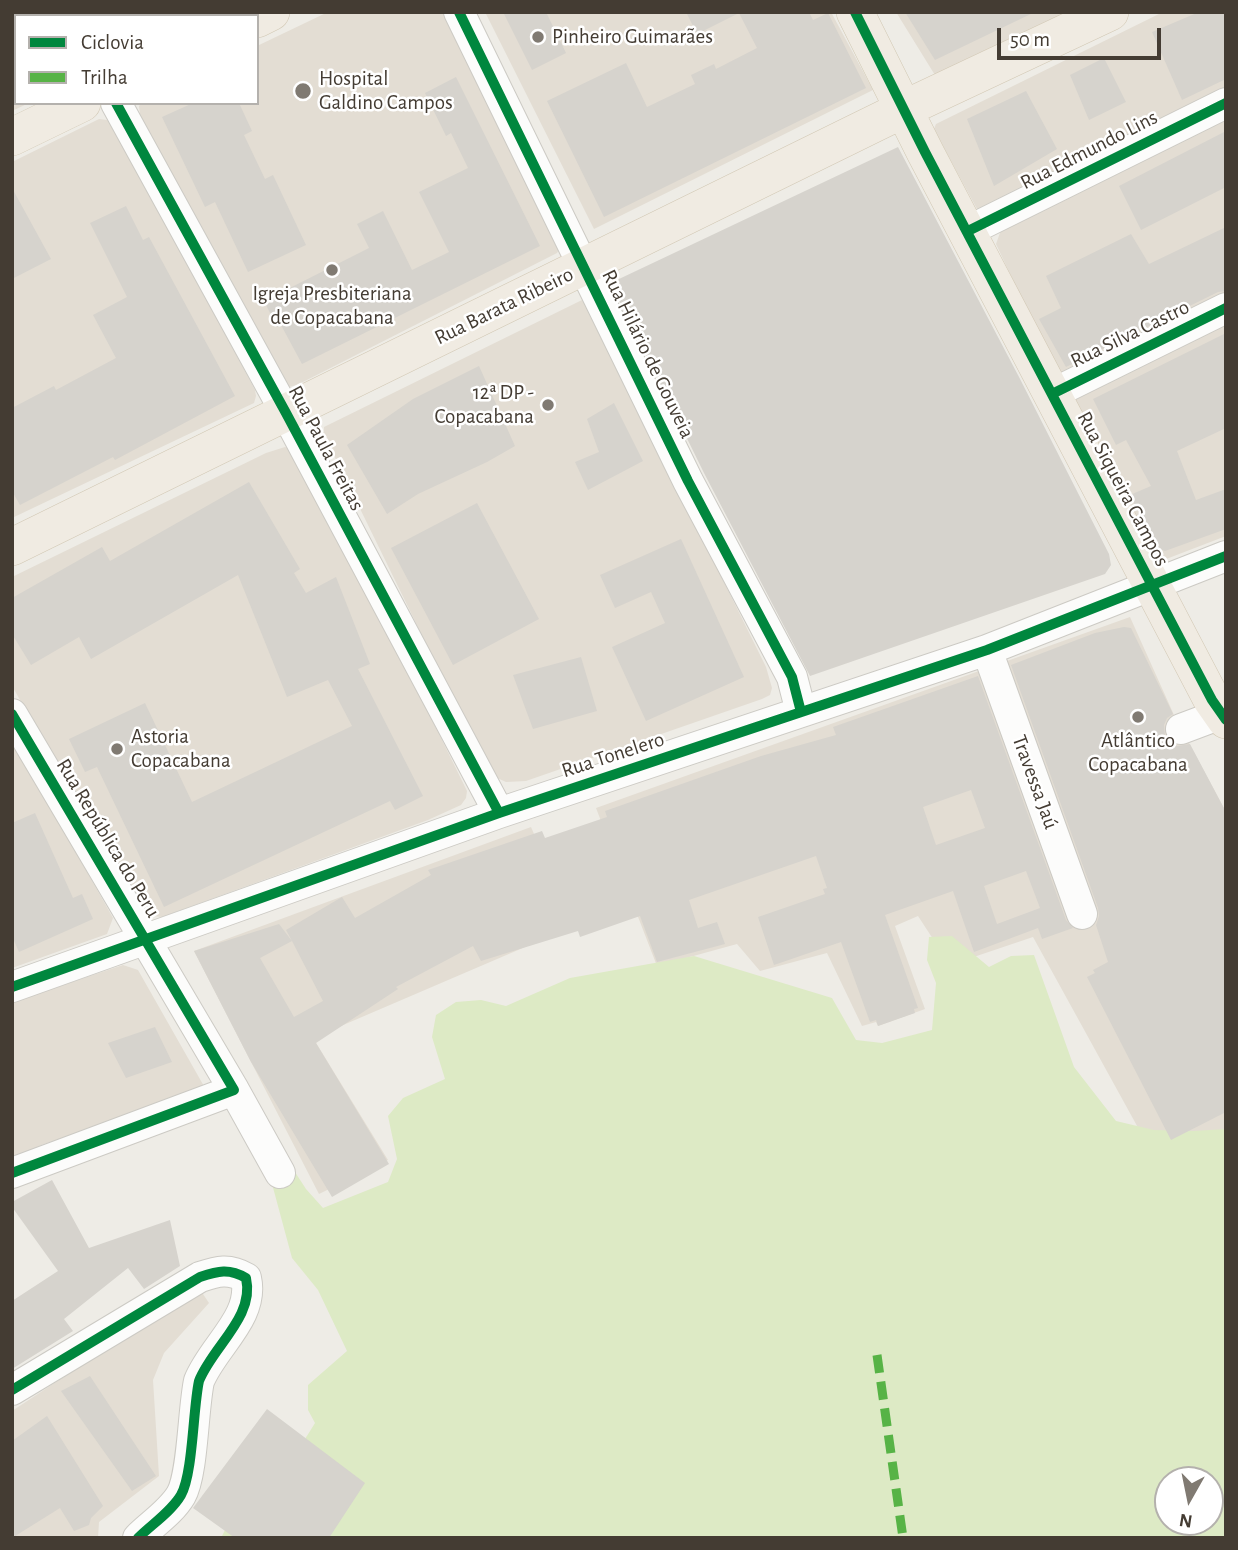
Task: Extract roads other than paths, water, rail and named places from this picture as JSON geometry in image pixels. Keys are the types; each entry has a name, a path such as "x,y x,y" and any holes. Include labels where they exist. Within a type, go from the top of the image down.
{"main road":[{"name":"Rua Siqueira Campos","path":"855,12 1052,394 1223,717"},
{"name":"Rua Barata Ribeiro","path":"12,547 904,109 1110,12"},
{"path":"12,137 78,105"}],"street":[{"name":"Rua Hilário de Gouveia","path":"459,12 688,481 792,677 802,712"},
{"name":"Rua Edmundo Lins","path":"968,232 1226,103"},
{"name":"Rua Paula Freitas","path":"118,105 499,813"},
{"name":"Rua Silva Castro","path":"1052,394 1226,308"},
{"name":"Rua Tonelero","path":"12,987 499,813 987,650 1226,556"},
{"name":"Travessa Jaú","path":"987,650 1082,914"},
{"name":"Rua República do Peru","path":"12,714 146,939 280,1173"},
{"path":"1181,729 1223,717"},
{"path":"12,1173 234,1090"},
{"path":"12,1390 200,1277 221,1270 235,1271 247,1278 249,1289 242,1314 205,1366 199,1381 187,1476 182,1493 138,1538"}],"place":[{"name":"Pinheiro Guimarães","path":"538,37"},
{"name":"Hospital Galdino Campos","path":"303,91"},
{"name":"Igreja Presbiteriana de Copacabana","path":"332,270"},
{"name":"12ª DP - Copacabana","path":"548,405"},
{"name":"Atlântico Copacabana","path":"1138,717"},
{"name":"Astoria Copacabana","path":"117,749"}]}
